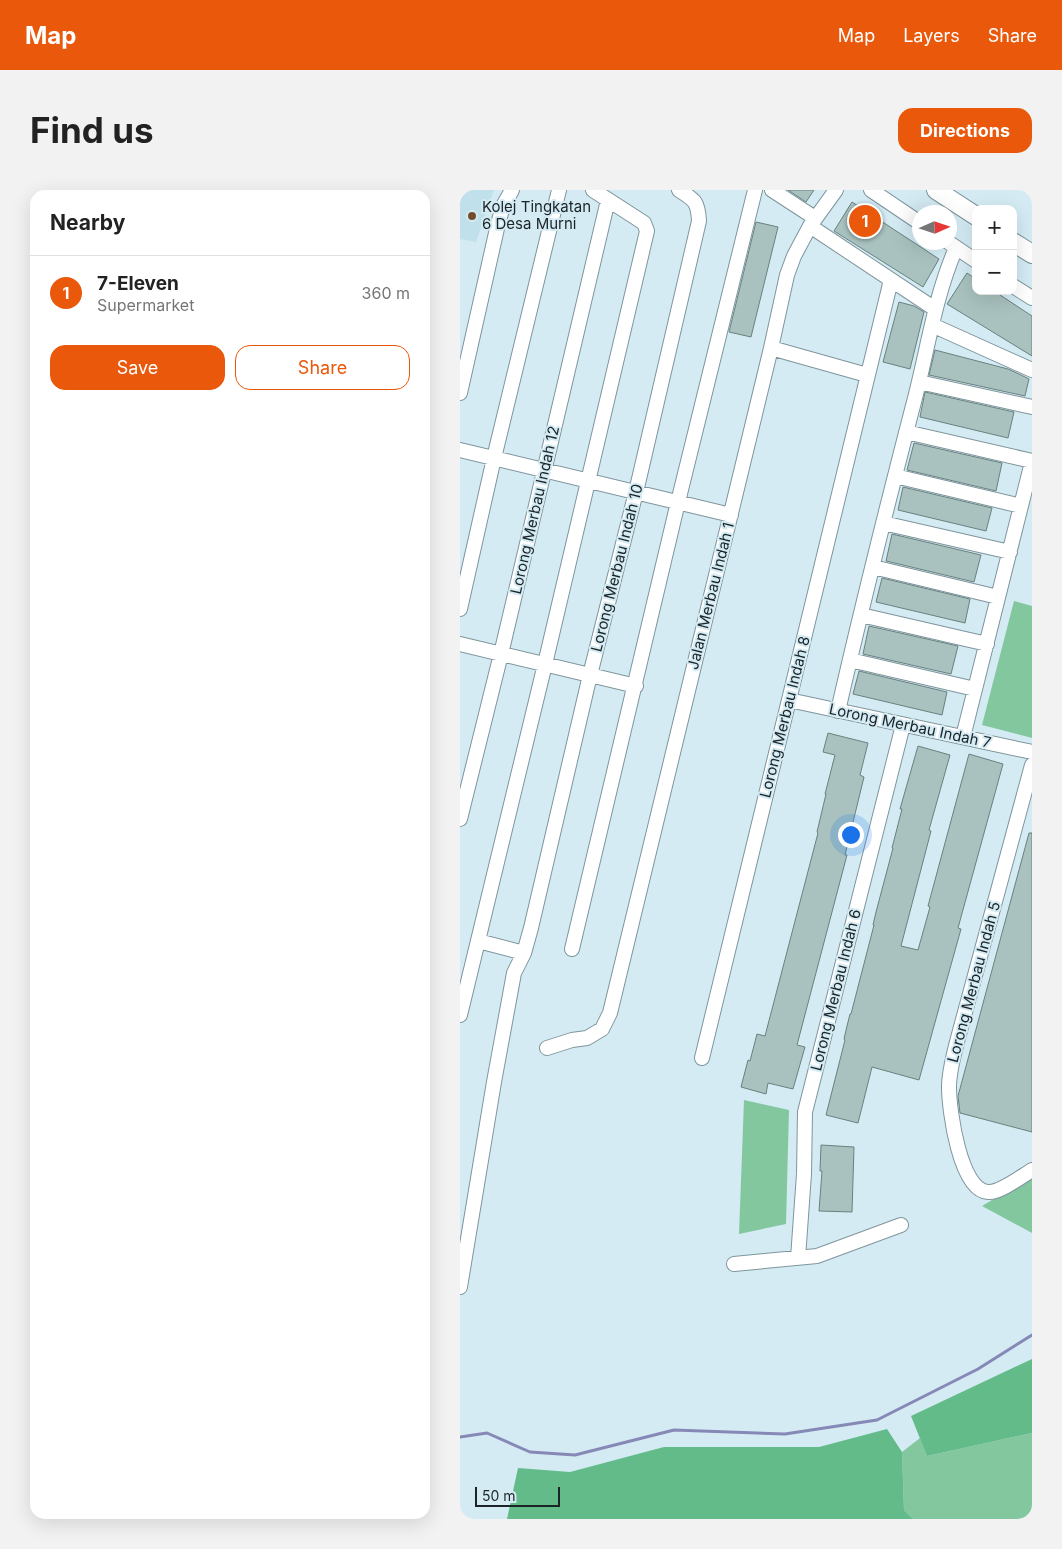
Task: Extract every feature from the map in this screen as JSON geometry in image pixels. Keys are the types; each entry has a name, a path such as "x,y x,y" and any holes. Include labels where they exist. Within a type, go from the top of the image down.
{"main road":[{"path":"947,193 972,213"},
{"path":"1017,245 1032,254"}],"street":[{"path":"460,393 498,224 503,206 512,190"},
{"path":"460,609 494,458 559,190"},
{"path":"460,1015 465,975 478,941 647,232 644,224 593,190"},
{"name":"Lorong Merbau Indah 10","path":"460,1287 514,973 524,953 636,492 699,221 698,207 691,198 679,190"},
{"path":"572,949 636,686 678,502 755,190"},
{"path":"772,190 891,280 935,309"},
{"name":"Jalan Merbau Indah 1","path":"547,1048 572,1040 587,1038 602,1029 610,1013 731,515 787,275 794,256 813,222 836,190"},
{"path":"871,190 912,218"},
{"name":"Lorong Merbau Indah 12","path":"460,819 501,654 608,200"},
{"path":"957,248 972,258"},
{"path":"838,711 951,250"},
{"name":"Lorong Merbau Indah 8","path":"702,1058 891,280"},
{"path":"1017,289 1032,298"},
{"path":"932,325 1032,370"},
{"path":"771,348 867,375"},
{"path":"919,382 1032,407"},
{"path":"906,432 1032,461 963,737"},
{"path":"460,450 731,515"},
{"path":"895,476 1021,506"},
{"path":"883,523 1010,552"},
{"path":"873,567 998,598"},
{"path":"861,615 987,644"},
{"path":"460,644 636,686"},
{"path":"850,660 975,689"},
{"name":"Lorong Merbau Indah 7","path":"789,700 1032,752"},
{"name":"Lorong Merbau Indah 6","path":"798,1258 804,1174 805,1112 903,725"},
{"name":"Lorong Merbau Indah 5","path":"1032,765 958,1038 949,1086 953,1128 966,1171 973,1184 979,1190 992,1192 1032,1170"},
{"path":"478,941 524,953"},
{"path":"734,1264 817,1256 901,1225"}],"shaded area":[{"name":"Kolej Tingkatan 6 Desa Murni","path":"460,190 494,190 476,242 460,239"}],"green space":[{"path":"1014,601 1032,606 1032,738 982,725"},
{"path":"744,1100 789,1110 786,1224 739,1234"},
{"path":"1032,1176 1032,1233 982,1206"},
{"path":"1032,1359 1032,1433 927,1456 911,1416"},
{"path":"887,1429 902,1452 904,1510 913,1519 507,1519 518,1468 570,1472 664,1447 819,1447"},
{"path":"1032,1433 1032,1519 913,1519 904,1510 902,1452 920,1438 927,1456"}],"building":[{"path":"788,190 814,190 806,202"},
{"path":"852,202 912,241 912,250 925,250 939,259 923,287 834,231"},
{"path":"756,222 778,227 751,337 729,332"},
{"path":"967,273 972,276 972,295 1000,295 1032,316 1032,356 947,304"},
{"path":"899,302 914,306 924,312 910,369 883,362"},
{"path":"935,350 1008,369 1029,379 1025,396 929,375"},
{"path":"925,392 1014,412 1008,438 920,417"},
{"path":"914,443 1002,463 996,491 907,470"},
{"path":"903,487 992,508 986,531 898,510"},
{"path":"892,534 981,555 974,582 886,561"},
{"path":"882,578 970,599 965,623 876,602"},
{"path":"869,626 958,646 951,674 863,654"},
{"path":"859,671 947,692 942,715 853,694"},
{"path":"828,733 868,743 860,775 864,777 845,855 847,855 797,1045 805,1047 793,1089 768,1083 766,1094 741,1087 757,1034 765,1036 818,833 835,755 823,752"},
{"path":"918,746 950,755 929,830 931,831 901,946 918,950 969,754 1003,764 958,928 961,929 919,1080 872,1067 858,1123 826,1115 893,848 902,809 900,809"},
{"path":"1029,833 1032,833 1032,1132 960,1113 958,1096"},
{"path":"821,1145 854,1147 852,1212 819,1211 822,1171 820,1171"}],"waterway":[{"path":"460,1437 487,1433 530,1452 575,1455 674,1430 785,1434 877,1420 978,1369 1032,1335"}],"place":[{"name":"Kolej Tingkatan 6 Desa Murni","path":"472,216"},
{"name":"7-Eleven","path":"865,221"}]}
